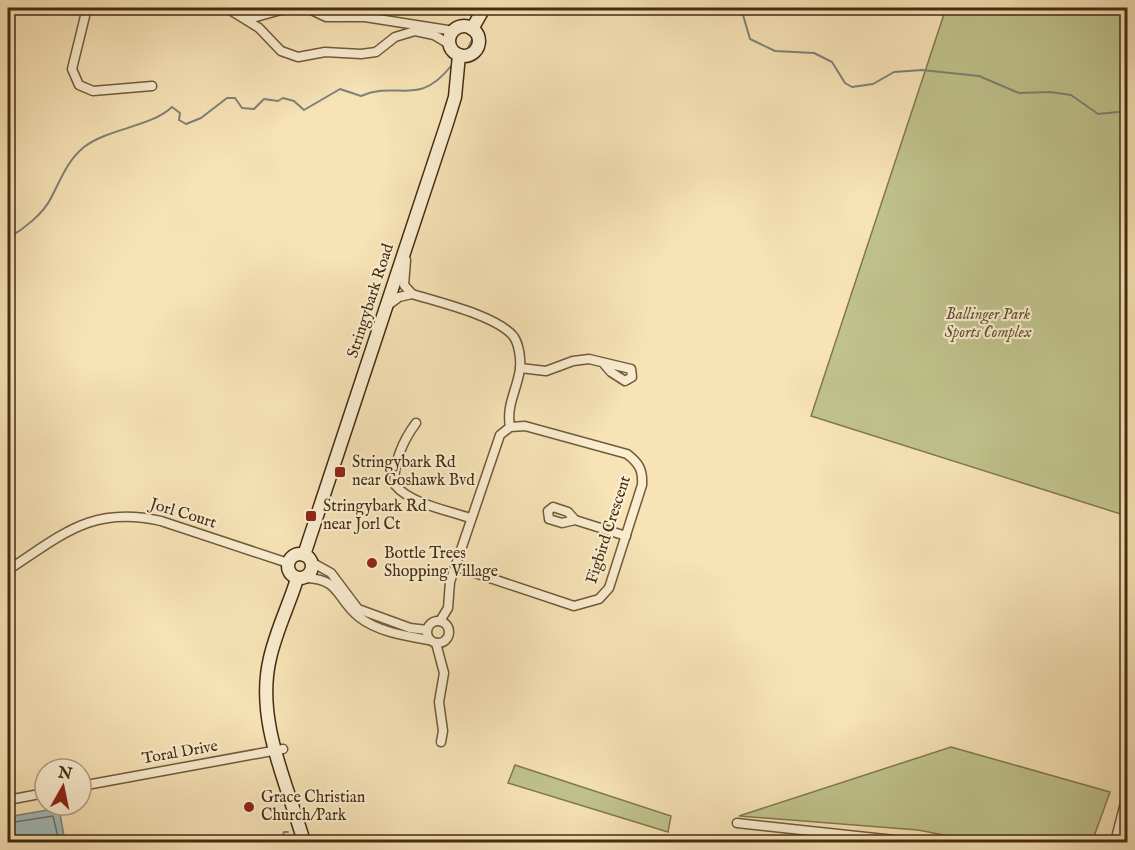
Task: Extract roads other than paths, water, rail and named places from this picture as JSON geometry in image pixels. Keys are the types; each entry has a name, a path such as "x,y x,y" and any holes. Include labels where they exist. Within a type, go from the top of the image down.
{"street":[{"path":"87,8 72,69 79,85 93,91 152,86"},
{"path":"227,8 259,28 280,51 298,57 325,52 362,54 376,52 396,37 415,31 434,35 449,44 459,55 469,55 476,50 478,36 472,29 462,27 454,31 365,17 326,17 307,8 288,8 256,16 242,16"},
{"path":"472,29 484,8"},
{"path":"449,44 454,31"},
{"name":"Stringybark Road","path":"309,559 387,306 455,97 459,55"},
{"path":"406,248 403,278 404,285 412,294 496,322 514,338 519,348 520,369 507,412 510,427 500,435 470,518 457,567 450,582 448,608 440,621 431,623 427,630"},
{"path":"387,306 399,297 412,294"},
{"path":"520,369 546,371 573,361 589,359 604,364"},
{"path":"416,423 405,440 395,469 394,485 412,498 470,518"},
{"name":"Figbird Crescent","path":"457,567 574,606 599,599 609,588 642,485 643,473 637,461 627,454 525,426 510,427"},
{"name":"Jorl Court","path":"8,570 70,530 96,519 119,516 161,521 288,563"},
{"path":"575,520 626,536"},
{"path":"427,630 410,628 358,609 331,573 309,559 296,555 288,563 288,571 302,578 326,580 360,618 380,629 443,642 448,636 447,627 440,621"},
{"path":"304,843 280,750 273,701 275,667 282,625 302,578 312,572 309,559"},
{"path":"427,630 444,673 440,702 443,731 441,742"},
{"name":"Toral Drive","path":"93,784 280,750"},
{"path":"1115,843 1128,790"},
{"path":"8,800 33,795"},
{"path":"737,824 913,843"}],"water":[{"path":"33,813 33,817 61,817 65,842 8,842 8,817"}],"waterway":[{"path":"741,8 750,39 775,51 814,53 832,62 845,83 852,87 873,84 894,72 922,70 979,76 1019,93 1050,92 1071,95 1098,114 1128,111"},
{"path":"468,48 472,40"},
{"path":"8,238 27,226 43,210 69,164 84,147 105,136 153,119 172,107 180,113 179,120 186,124 201,118 227,98 235,98 242,108 254,109 264,99 278,101 283,98 294,101 304,110 340,89 361,96 386,90 418,90 439,79 451,66"},
{"path":"281,842 284,832 288,832"}],"place":[{"name":"Stringybark Rd near Goshawk Bvd","path":"340,472"},
{"name":"Stringybark Rd near Jorl Ct","path":"311,516"},
{"name":"Bottle Trees Shopping Village","path":"372,563"},
{"name":"Grace Christian Church/Park","path":"249,807"}],"park label":[{"name":"Ballinger Park Sports Complex","path":"988,324"}]}
